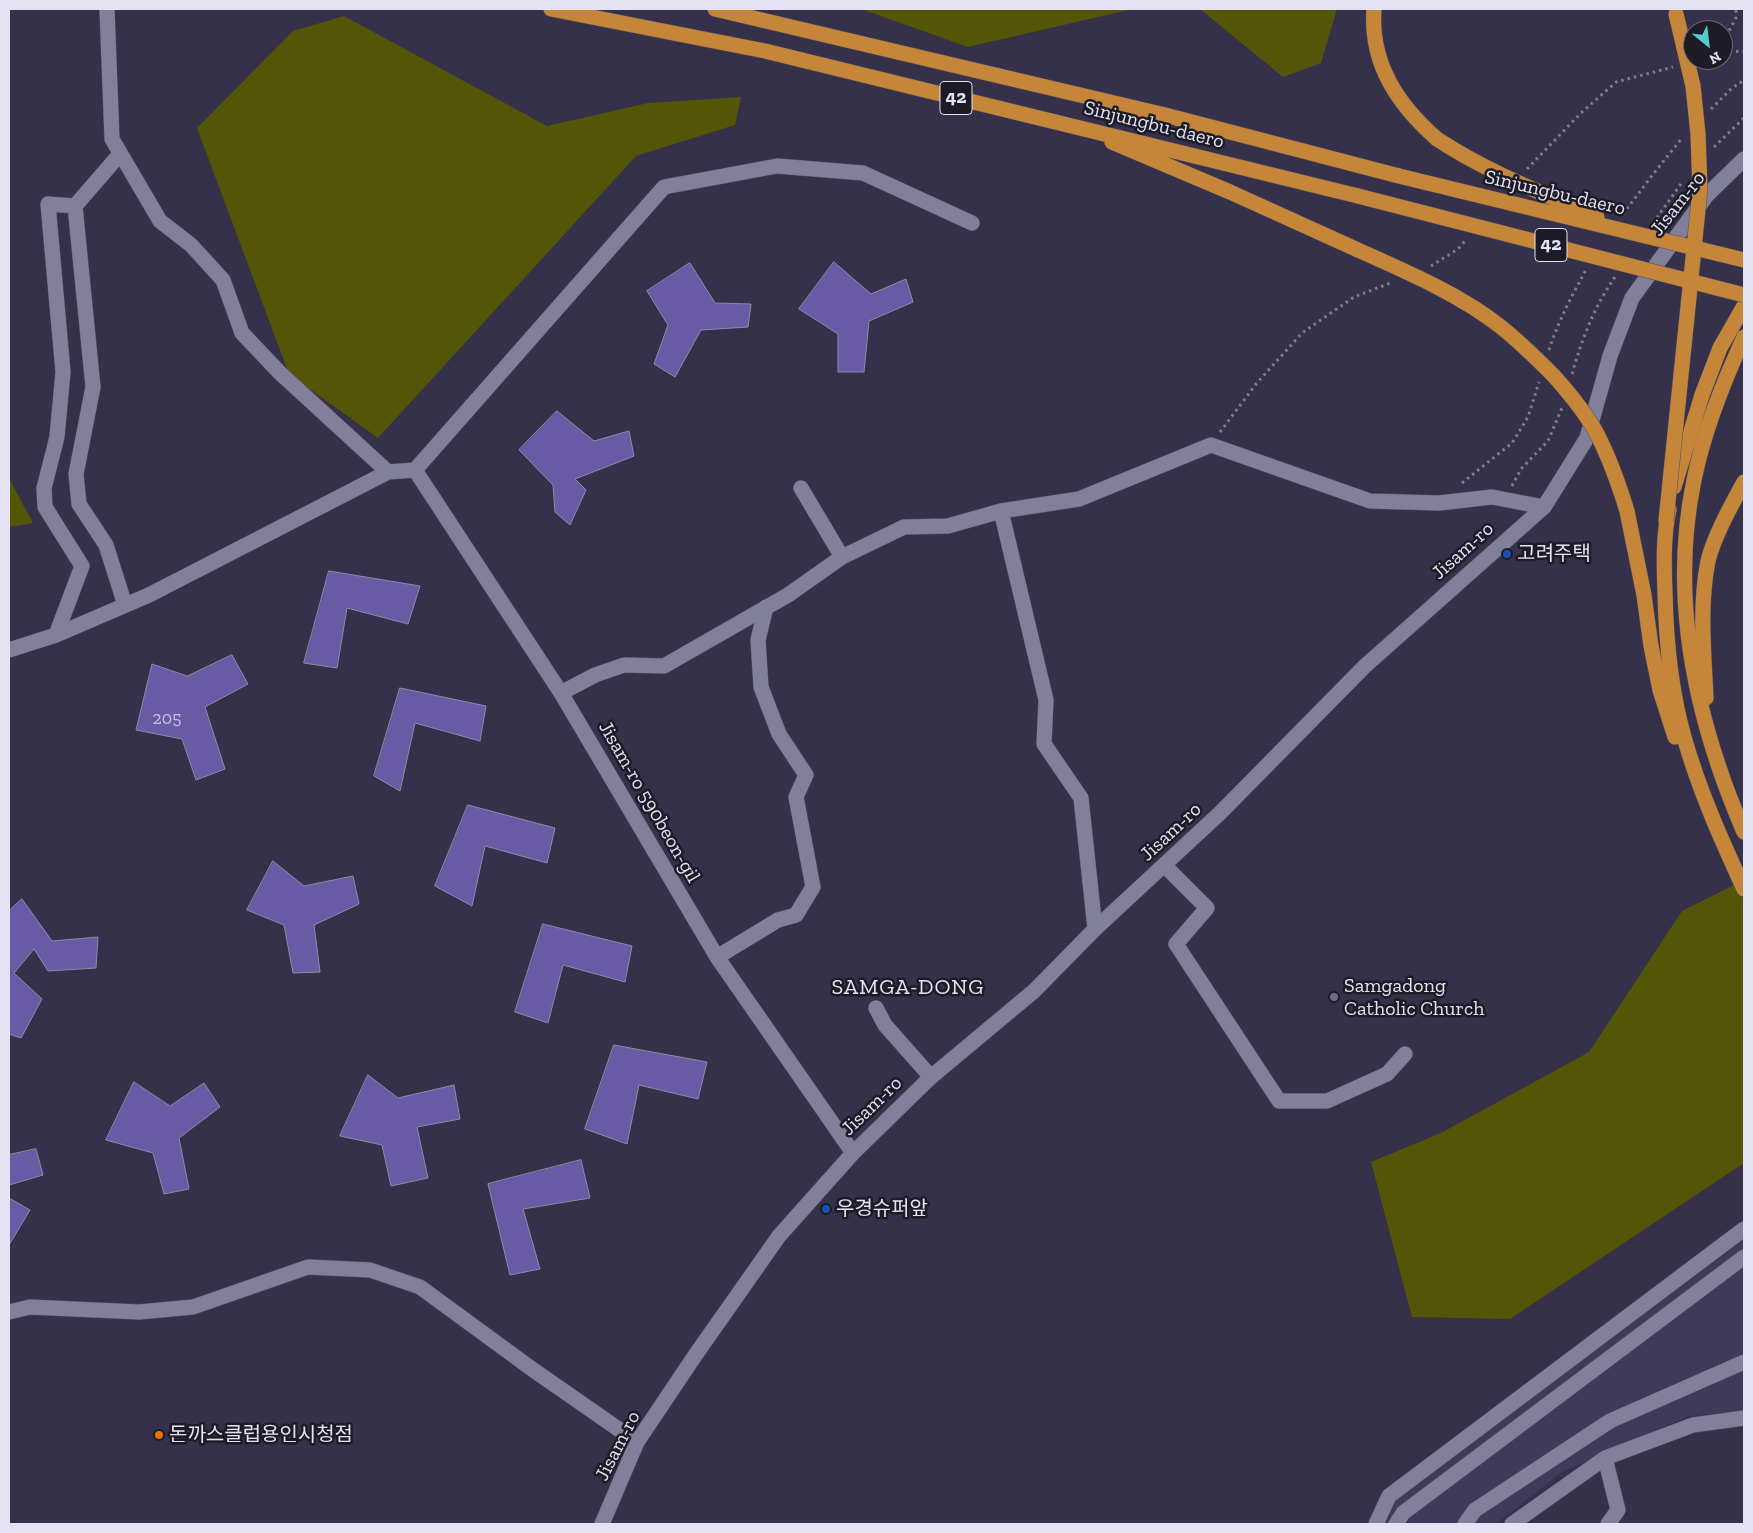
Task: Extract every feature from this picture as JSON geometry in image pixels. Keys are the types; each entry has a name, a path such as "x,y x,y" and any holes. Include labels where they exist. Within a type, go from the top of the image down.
{"highway":[{"name":"Sinjungbu-daero","path":"551,9 765,51 1358,196 1744,295"},
{"name":"Sinjungbu-daero","path":"715,9 1156,113 1399,176 1744,260"},
{"path":"1374,9 1373,22 1376,47 1384,72 1400,102 1436,139 1459,154 1507,178 1635,233"},
{"path":"1674,12 1693,86 1698,134 1700,190 1666,521 1664,564 1665,609 1673,688 1684,735 1701,791"},
{"path":"1074,126 1230,192 1402,269 1458,299 1500,326 1537,358 1570,394 1596,432 1613,466 1627,511 1660,690 1678,743 1744,889"},
{"path":"1666,521 1675,481 1702,395 1720,348 1744,306"},
{"path":"1744,337 1725,378 1708,427 1694,480 1687,530 1684,576 1687,626 1695,683 1707,732 1744,832"},
{"path":"1707,732 1702,603 1708,560 1726,514 1744,482"}],"street":[{"path":"107,9 112,139 160,221 191,245 223,280 242,333 280,373 388,472"},
{"path":"120,154 75,206 93,387 76,474 79,504 106,545 125,604"},
{"name":"Jisam-ro","path":"602,1524 637,1442 694,1357 779,1236 853,1153 931,1078 1034,991 1095,929 1220,813 1365,666 1544,507 1586,438 1610,356 1632,298 1706,195 1744,159"},
{"path":"9,650 56,636 149,595 388,472 415,470 664,187 777,166 863,173 972,223"},
{"path":"56,636 82,566 45,507 44,488 57,437 63,372 48,204 75,206"},
{"path":"562,693 595,676 624,666 664,666 788,595 842,557 904,527 948,526 1001,511 1079,499 1211,444 1370,501 1439,502 1492,497 1544,507"},
{"name":"Jisam-ro 590beon-gil","path":"415,470 562,693 717,957 853,1153"},
{"path":"801,488 842,557"},
{"path":"1001,511 1046,700 1044,744 1080,798 1095,929"},
{"path":"717,957 778,920 796,915 813,887 796,797 806,775 779,734 760,687 758,640 766,607"},
{"path":"1164,865 1207,908 1176,944 1278,1101 1327,1101 1387,1074 1405,1054"},
{"path":"876,1008 885,1025 931,1078"},
{"path":"1376,1524 1389,1496 1744,1229"},
{"path":"1396,1524 1403,1513 1744,1257"},
{"path":"9,1312 30,1307 139,1312 193,1307 308,1267 370,1270 420,1287 532,1369 637,1442"},
{"path":"1465,1524 1475,1510 1610,1421 1744,1362"},
{"path":"1512,1524 1605,1458 1694,1425 1744,1418"},
{"path":"1605,1458 1618,1510 1608,1524"}],"path":[{"path":"1733,24 1736,18 1736,9"},
{"path":"1704,116 1731,89 1744,80"},
{"path":"1619,219 1684,135"},
{"path":"1548,354 1573,293 1588,268"},
{"path":"1460,485 1512,443 1528,417 1539,380"}],"shaded area":[{"path":"861,9 1133,9 968,47"},
{"path":"1200,9 1337,9 1321,63 1283,77"},
{"path":"344,16 547,126 648,103 741,97 735,125 636,156 378,438 289,374 197,128 293,31"},
{"path":"9,478 33,523 9,527"},
{"path":"1744,880 1744,1163 1510,1319 1412,1317 1371,1162 1441,1133 1589,1052 1682,911"},
{"path":"1744,1240 1744,1411 1689,1416 1562,1472 1496,1524 1382,1524 1391,1503"}],"building":[{"path":"834,262 871,294 906,279 913,302 869,321 864,372 838,372 838,334 799,309"},
{"path":"690,263 715,303 751,304 748,327 701,330 675,377 654,364 668,325 647,291"},
{"path":"557,411 594,441 629,431 634,456 575,479 586,490 570,525 555,512 553,485 519,450"},
{"path":"329,571 420,586 408,624 347,608 337,668 304,663"},
{"path":"232,655 248,684 205,707 225,769 196,780 182,739 136,730 152,664 187,676"},
{"path":"400,688 486,706 480,741 415,723 400,791 374,776"},
{"path":"468,805 555,828 547,863 485,846 472,906 435,886"},
{"path":"273,861 304,886 353,876 359,904 314,925 320,972 293,973 284,925 247,910"},
{"path":"22,899 52,941 98,937 96,968 48,971 34,949 14,973 42,999 21,1038 9,1034 9,911"},
{"path":"543,924 632,946 625,982 563,965 548,1023 515,1012"},
{"path":"614,1045 707,1062 698,1099 639,1085 627,1144 585,1129"},
{"path":"368,1075 398,1098 454,1085 460,1119 417,1127 428,1178 391,1186 382,1145 340,1136"},
{"path":"134,1082 170,1106 204,1083 220,1107 179,1138 189,1189 164,1194 153,1153 106,1140"},
{"path":"36,1149 43,1175 9,1185 9,1155"},
{"path":"581,1160 590,1198 523,1209 540,1269 510,1275 488,1184"},
{"path":"9,1198 30,1210 9,1245"}],"place":[{"name":"고려주택","path":"1507,554"},
{"name":"Samgadong Catholic Church","path":"1334,997"},
{"name":"우경슈퍼앞","path":"826,1209"},
{"name":"돈까스클럽용인시청점","path":"159,1435"}],"district":[{"name":"SAMGA-DONG","path":"908,988"}]}
